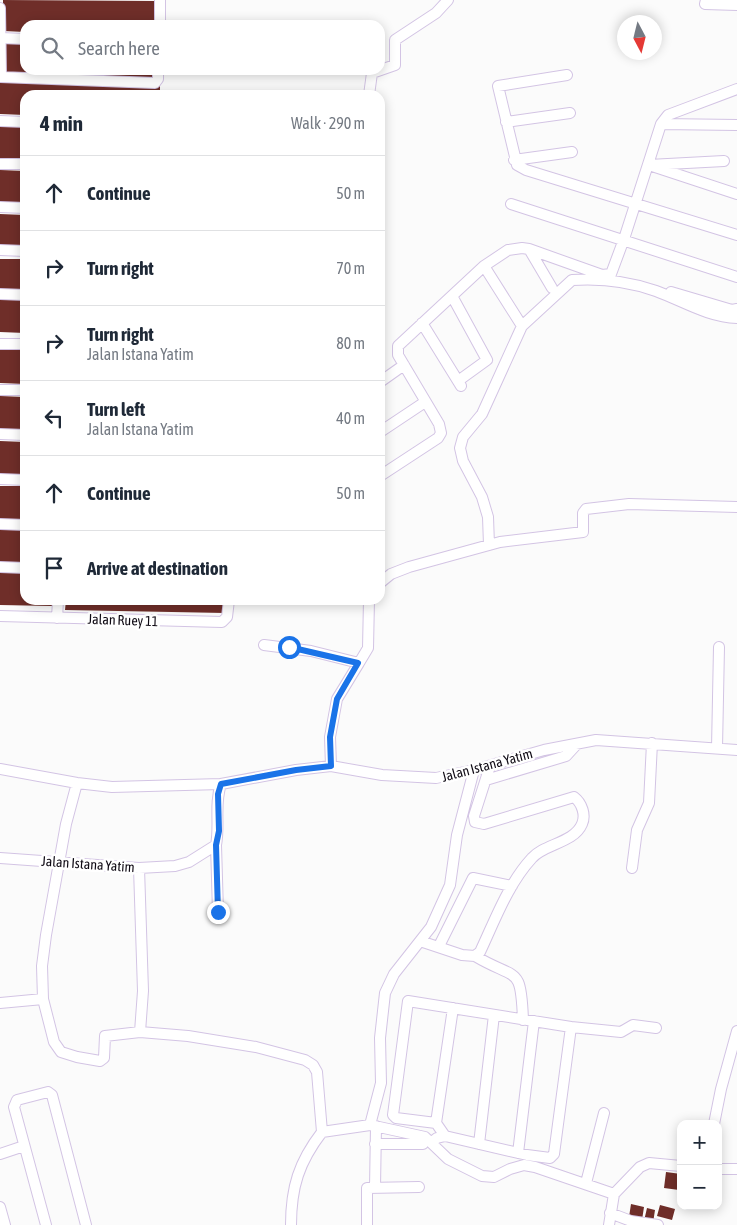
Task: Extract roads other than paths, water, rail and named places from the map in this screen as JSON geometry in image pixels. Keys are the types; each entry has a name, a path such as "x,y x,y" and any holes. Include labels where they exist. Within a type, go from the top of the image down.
{"street":[{"path":"160,0 160,20"},
{"path":"385,68 395,65 395,40 436,13 448,0"},
{"path":"706,0 706,4 737,5"},
{"path":"0,8 0,77 155,83 158,75"},
{"path":"0,38 20,39"},
{"path":"370,90 372,75"},
{"path":"567,75 499,84 497,88 514,160 520,168 737,235"},
{"path":"611,274 649,165 661,124 668,116 737,90"},
{"path":"506,122 570,113"},
{"path":"0,121 20,122"},
{"path":"661,124 737,125"},
{"path":"514,160 572,152"},
{"path":"649,165 724,161"},
{"path":"0,164 20,164"},
{"path":"649,165 737,194"},
{"path":"511,204 737,277"},
{"path":"0,208 20,208"},
{"path":"529,249 552,288"},
{"path":"385,473 438,438 441,433 439,424 396,350 398,346 484,266 508,250 529,249 602,275 611,274 732,310 737,309"},
{"path":"0,250 20,251"},
{"path":"484,266 521,324"},
{"path":"489,545 488,517 482,497 463,461 460,448 462,437 482,414 521,324 572,280 594,279 616,280 655,291 710,314 737,318"},
{"path":"0,294 20,295"},
{"path":"422,323 460,383 487,360 452,296"},
{"path":"0,344 20,344"},
{"path":"385,378 404,365"},
{"path":"0,390 20,390"},
{"path":"385,429 425,402"},
{"path":"0,434 20,435"},
{"path":"0,479 20,480"},
{"path":"385,579 391,574 409,567 489,545 583,532 583,513 586,509 629,504 737,507"},
{"path":"0,524 20,524"},
{"path":"0,567 20,568"},
{"path":"57,618 58,605"},
{"name":"Jalan Ruey 11","path":"0,616 222,622 227,617 228,605"},
{"path":"331,766 330,737 337,699 368,648 369,605"},
{"path":"264,645 311,651 358,663"},
{"path":"718,748 719,647"},
{"name":"Jalan Istana Yatim","path":"0,769 77,783 112,787 221,784 296,770 331,766 416,778 436,778 490,766 544,750 596,740 737,750"},
{"path":"632,868 637,830 649,803 652,743"},
{"path":"486,780 566,756 577,744"},
{"path":"475,956 480,952 520,871 534,856 574,834 582,824 583,811 580,802 574,798 484,824 478,824 475,822 474,816 490,766"},
{"path":"375,1188 373,1125 381,1083 381,1030 385,993 394,974 431,927 450,885 457,835 474,770"},
{"path":"77,783 59,862 42,966 43,999 54,1042 61,1052 77,1057 102,1060 104,1058 105,1036 140,1032 188,1036 256,1047 310,1062 317,1072 322,1132 310,1147 292,1193 292,1225"},
{"path":"218,912 216,845 219,831 218,794 221,784"},
{"name":"Jalan Istana Yatim","path":"0,858 139,868 182,864 203,855 216,845"},
{"path":"139,868 142,991 140,1032"},
{"path":"438,946 473,878 512,886"},
{"path":"420,941 462,955 475,956 494,967 513,973 518,979 522,990 523,1020"},
{"path":"0,1003 43,999"},
{"path":"436,1123 396,1118 393,1115 406,1003 410,1000 571,1028 621,1032 633,1025 656,1028"},
{"path":"445,1136 436,1123 453,1008"},
{"path":"479,1144 494,1015"},
{"path":"518,1153 534,1021"},
{"path":"375,1144 427,1143 445,1136 518,1153 550,1158 556,1150 571,1028"},
{"path":"715,1120 737,1031"},
{"path":"46,1225 14,1103 17,1100 50,1093 86,1225"},
{"path":"586,1183 604,1113"},
{"path":"322,1132 373,1125 425,1137 427,1143 448,1159 482,1176 494,1177 524,1166 535,1167 614,1194"},
{"path":"0,1154 24,1146"},
{"path":"609,1225 614,1194 640,1167 649,1163 677,1166"},
{"path":"722,1169 737,1169"},
{"path":"367,1225 367,1188 419,1187"},
{"path":"0,1206 5,1225"},
{"path":"610,1213 631,1221 658,1225"}]}
